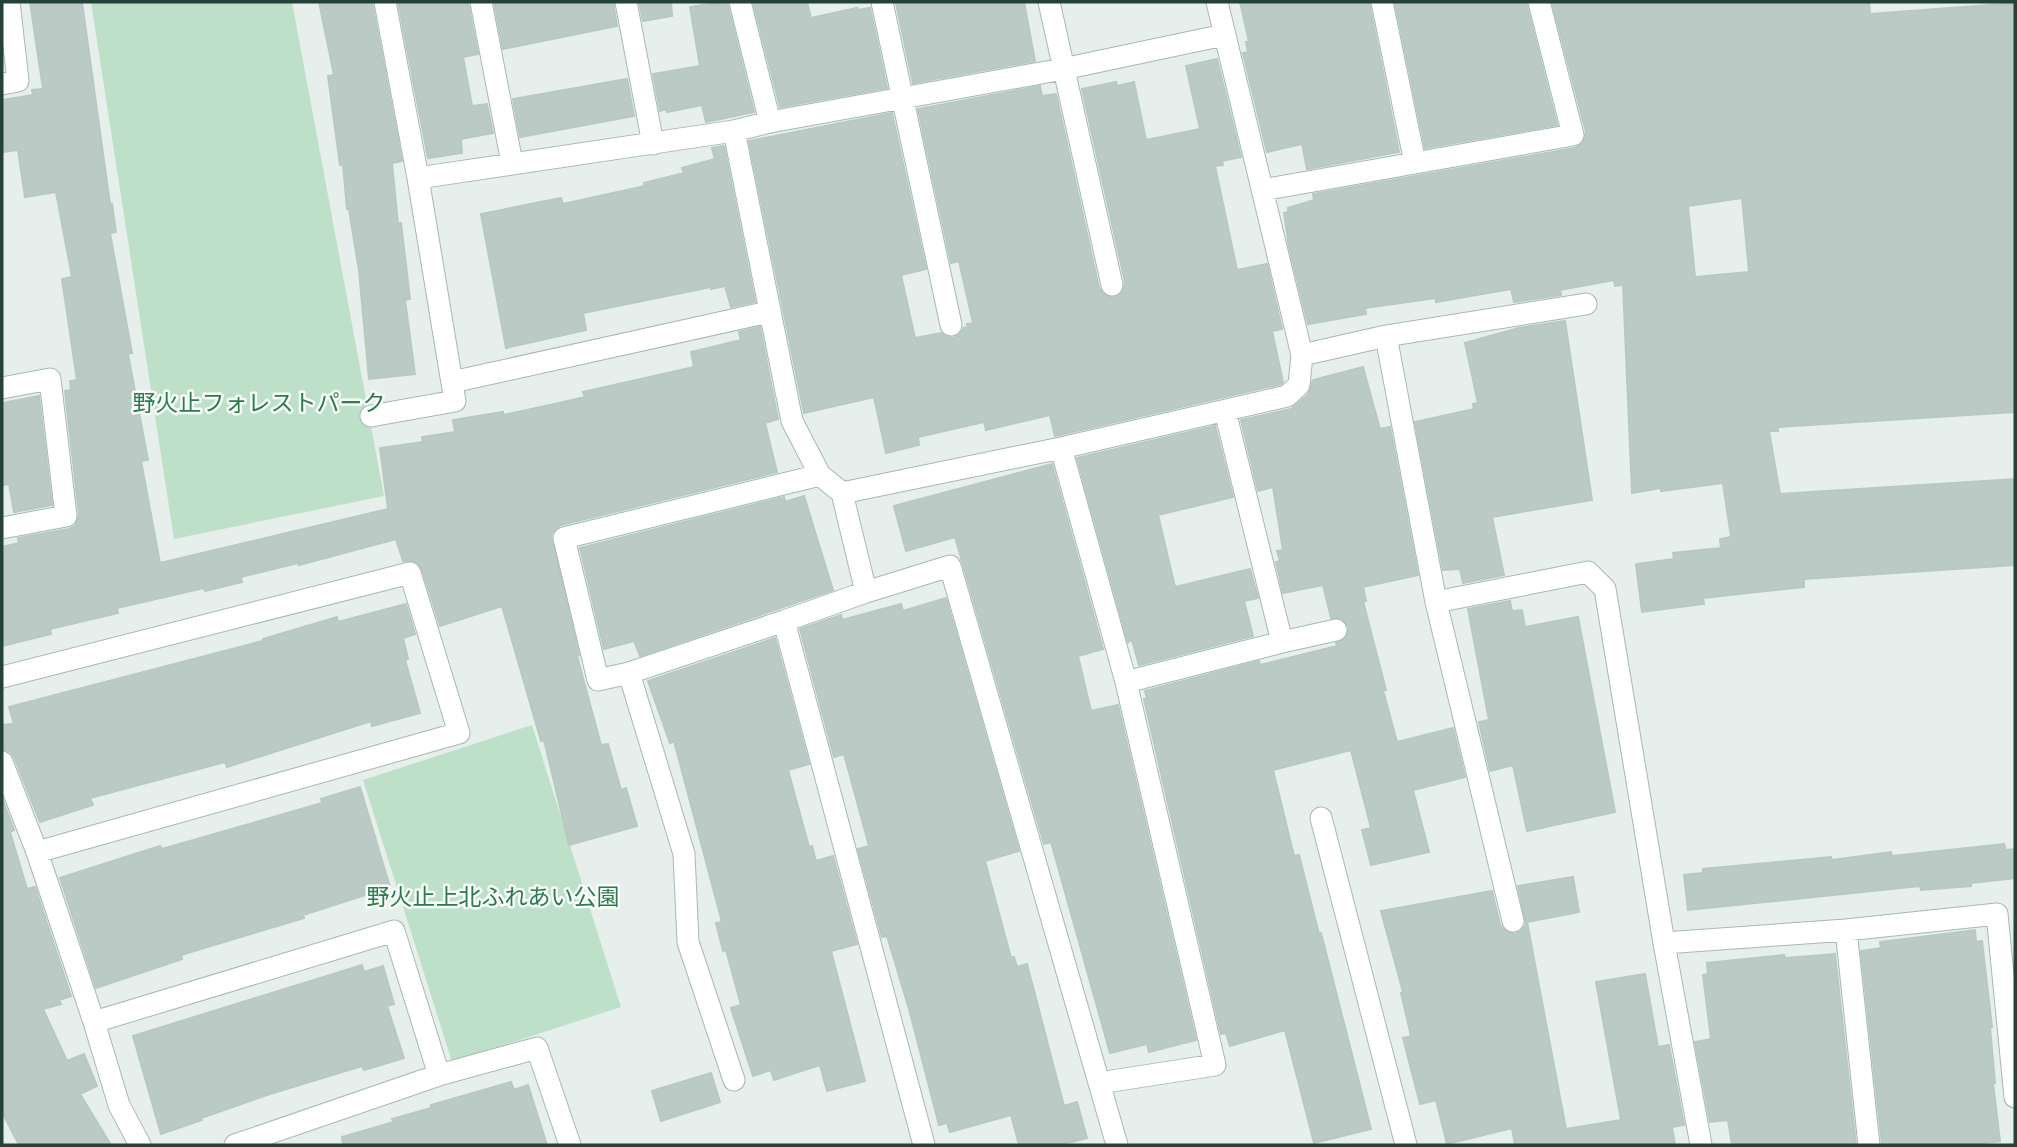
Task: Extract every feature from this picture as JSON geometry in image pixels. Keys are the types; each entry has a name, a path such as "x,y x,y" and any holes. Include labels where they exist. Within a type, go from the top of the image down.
{"street":[{"path":"2,84 18,81 9,2"},
{"path":"371,416 455,401 385,2"},
{"path":"481,2 512,163"},
{"path":"626,2 653,144"},
{"path":"740,2 770,122"},
{"path":"882,2 950,325"},
{"path":"1049,2 1112,285"},
{"path":"842,493 1225,411 1287,396 1299,385 1302,355 1217,2"},
{"path":"1382,2 1415,163"},
{"path":"1262,190 1573,135 1539,2"},
{"path":"418,178 734,131 770,122 1063,69 1224,35"},
{"path":"734,131 792,421 820,475 842,493 866,592"},
{"path":"1302,355 1386,336 1586,304"},
{"path":"452,382 769,312"},
{"path":"1386,336 1436,602 1513,921"},
{"path":"2,388 50,379 66,516 2,528"},
{"path":"1225,411 1282,642"},
{"path":"1061,448 1126,682 1216,1065 1099,1083"},
{"path":"820,475 564,538 598,680 629,673 950,566 1117,1145"},
{"path":"1436,602 1588,572 1605,589 1701,1145"},
{"path":"2,677 410,573 459,733 37,852"},
{"path":"784,621 924,1145"},
{"path":"1126,682 1336,630"},
{"path":"629,673 684,854 688,942 734,1080"},
{"path":"2,762 37,852 119,1105 140,1145"},
{"path":"1321,818 1406,1145"},
{"path":"1664,943 1846,930 1997,914 2015,1097"},
{"path":"94,1022 394,930 439,1075"},
{"path":"1846,930 1868,1145"},
{"path":"235,1145 439,1075 537,1048 570,1145"}],"green space":[{"name":"野火止フォレストパーク","path":"91,2 292,2 384,496 174,539"},
{"name":"野火止上北ふれあい公園","path":"532,725 621,1007 452,1062 363,780"}],"building":[{"path":"30,2 82,2 116,232 110,233 132,353 128,354 148,460 141,461 160,563 388,509 380,448 423,442 422,437 455,432 453,420 503,412 503,415 550,405 585,397 583,392 694,367 691,352 741,340 739,332 760,327 778,419 765,423 777,472 561,525 551,535 579,655 577,656 601,745 608,744 621,790 626,788 637,826 569,845 544,740 541,741 502,606 440,626 422,569 414,561 403,561 396,539 299,565 298,563 241,577 242,582 117,608 118,613 50,629 51,634 2,646 2,547 19,543 18,538 69,529 75,526 79,515 65,391 71,390 70,381 77,380 62,279 72,277 56,192 25,197 18,150 2,152 2,100 33,95 32,90 43,89"},
{"path":"319,2 372,2 402,161 392,163 410,299 405,300 415,374 369,379 359,271 347,209 343,165 340,165 328,76 334,75"},
{"path":"398,2 468,2 478,54 463,57 472,106 487,104 493,133 461,139 462,153 428,158"},
{"path":"494,2 613,2 617,26 503,49"},
{"path":"639,2 671,2 672,16 643,21"},
{"path":"727,2 754,112 706,122 702,105 660,111 653,74 700,66 690,7"},
{"path":"753,2 807,2 811,18 857,8 870,8 887,88 780,107"},
{"path":"1024,2 1035,61 913,83 896,3"},
{"path":"1240,2 1369,2 1399,152 1307,169 1302,144 1267,152 1243,53 1248,52 1246,42 1249,42"},
{"path":"1395,2 1526,2 1557,125 1425,148"},
{"path":"1552,2 1869,2 1870,14 2015,3 2015,412 1778,427 1778,431 1769,431 1780,494 2015,479 2015,565 1804,579 1804,587 1703,598 1704,604 1642,612 1636,564 1674,559 1673,553 1721,548 1720,539 1731,537 1723,483 1632,493 1623,285 1615,286 1614,280 1560,290 1561,295 1514,302 1511,289 1436,302 1436,298 1365,308 1366,314 1308,324 1289,247 1284,213 1288,212 1288,208 1314,200 1313,194 1575,148 1582,144 1586,132","holes":["1742,198 1749,272 1695,277 1688,206"]},
{"path":"1217,59 1241,157 1222,161 1223,165 1215,166 1237,270 1267,264 1282,329 1272,331 1283,382 1281,384 1055,436 1050,415 986,430 984,422 918,437 919,445 886,453 874,397 804,413 749,141 892,113 926,269 901,275 915,338 941,333 953,338 968,327 967,324 973,323 959,261 951,263 918,109 1040,86 1042,96 1056,94 1099,288 1103,294 1114,298 1121,294 1125,282 1082,89 1116,82 1117,86 1134,82 1146,140 1200,129 1186,66"},
{"path":"627,79 634,116 520,137 513,99"},
{"path":"724,146 755,302 731,307 725,286 711,287 583,313 586,330 506,348 481,214 561,198 563,204 645,186 644,183 684,173 682,168 715,159 712,148"},
{"path":"1565,321 1592,500 1492,517 1504,575 1463,583 1460,569 1443,570 1415,422 1474,409 1473,404 1478,403 1465,343 1519,328"},
{"path":"1363,367 1380,429 1390,427 1418,575 1363,587 1366,601 1363,601 1386,690 1383,690 1397,742 1453,728 1465,777 1413,790 1429,852 1371,865 1362,830 1371,828 1351,750 1273,770 1294,856 1299,855 1319,934 1321,933 1371,1129 1314,1143 1285,1030 1230,1046 1226,1033 1221,1034 1144,699 1147,699 1145,691 1259,661 1260,665 1337,646 1336,643 1345,639 1349,627 1341,618 1331,618 1323,585 1283,593 1276,562 1280,561 1277,551 1283,550 1273,487 1258,491 1241,420 1291,409 1308,395 1313,380"},
{"path":"39,396 52,505 14,512 9,484 2,485 2,403"},
{"path":"1215,426 1233,497 1158,515 1175,587 1250,569 1258,598 1244,601 1253,636 1139,665 1132,640 1128,642 1077,458"},
{"path":"1052,464 1103,649 1078,656 1091,711 1118,705 1196,1040 1149,1052 1147,1044 1110,1053 1051,842 1044,844 955,537 906,551 894,506"},
{"path":"804,496 833,590 640,656 634,641 604,649 580,548 784,497 785,502"},
{"path":"946,598 1019,851 985,861 1011,958 1014,957 1017,967 1027,964 1064,1106 1077,1102 1087,1138 1060,1145 1019,1145 1011,1115 950,1132 947,1123 939,1125 909,1009 887,936 882,937 858,849 869,846 844,754 834,757 800,629 841,615 842,620 901,604 903,611"},
{"path":"1510,601 1512,611 1522,610 1525,627 1578,617 1615,812 1527,831 1513,765 1490,771 1479,722 1489,720 1468,609"},
{"path":"406,604 415,634 403,638 408,659 405,660 420,713 372,726 371,721 227,767 225,762 90,798 93,805 40,822 14,757 10,751 2,749 2,725 14,724 9,707 263,641 337,617 338,622"},
{"path":"775,638 809,764 788,770 809,847 812,846 816,861 833,856 857,944 831,951 865,1081 827,1091 820,1065 774,1080 771,1070 753,1076 731,1008 741,1005 726,950 723,951 716,923 722,922 674,741 670,743 648,681"},
{"path":"360,787 390,887 303,915 304,918 181,955 182,959 96,988 60,878 160,846 162,849 322,803 321,799"},
{"path":"2,798 14,830 10,832 27,889 35,887 71,996 59,1000 61,1004 43,1009 67,1061 84,1054 97,1086 80,1094 111,1145 19,1145 2,1112"},
{"path":"2004,844 2006,850 2015,849 2015,878 1971,883 1971,886 1921,890 1920,886 1688,910 1684,875 1703,873 1703,869 1831,857 1832,860 1891,852 1892,856"},
{"path":"1573,877 1579,912 1527,922 1566,1129 1621,1120 1596,982 1645,974 1658,1047 1669,1045 1684,1125 1672,1127 1675,1145 1515,1145 1512,1128 1447,1144 1436,1100 1420,1104 1403,1038 1411,1036 1401,993 1403,992 1381,911 1492,891 1500,925 1504,930 1515,934 1526,924 1518,886"},
{"path":"1975,930 1976,942 1982,941 1992,1027 1993,1083 2000,1141 1965,1145 1882,1145 1861,951 1881,948 1880,942"},
{"path":"1835,954 1856,1145 1732,1145 1728,1120 1710,1122 1695,1042 1711,1039 1703,975 1708,974 1707,963 1784,955 1785,958"},
{"path":"362,965 364,972 383,966 394,1004 387,1006 404,1058 364,1070 362,1066 270,1094 161,1134 133,1036"},
{"path":"711,1073 720,1102 661,1121 652,1091"},
{"path":"511,1082 514,1090 528,1085 547,1145 343,1145 342,1137 394,1122 392,1119 431,1108 431,1105"}]}
